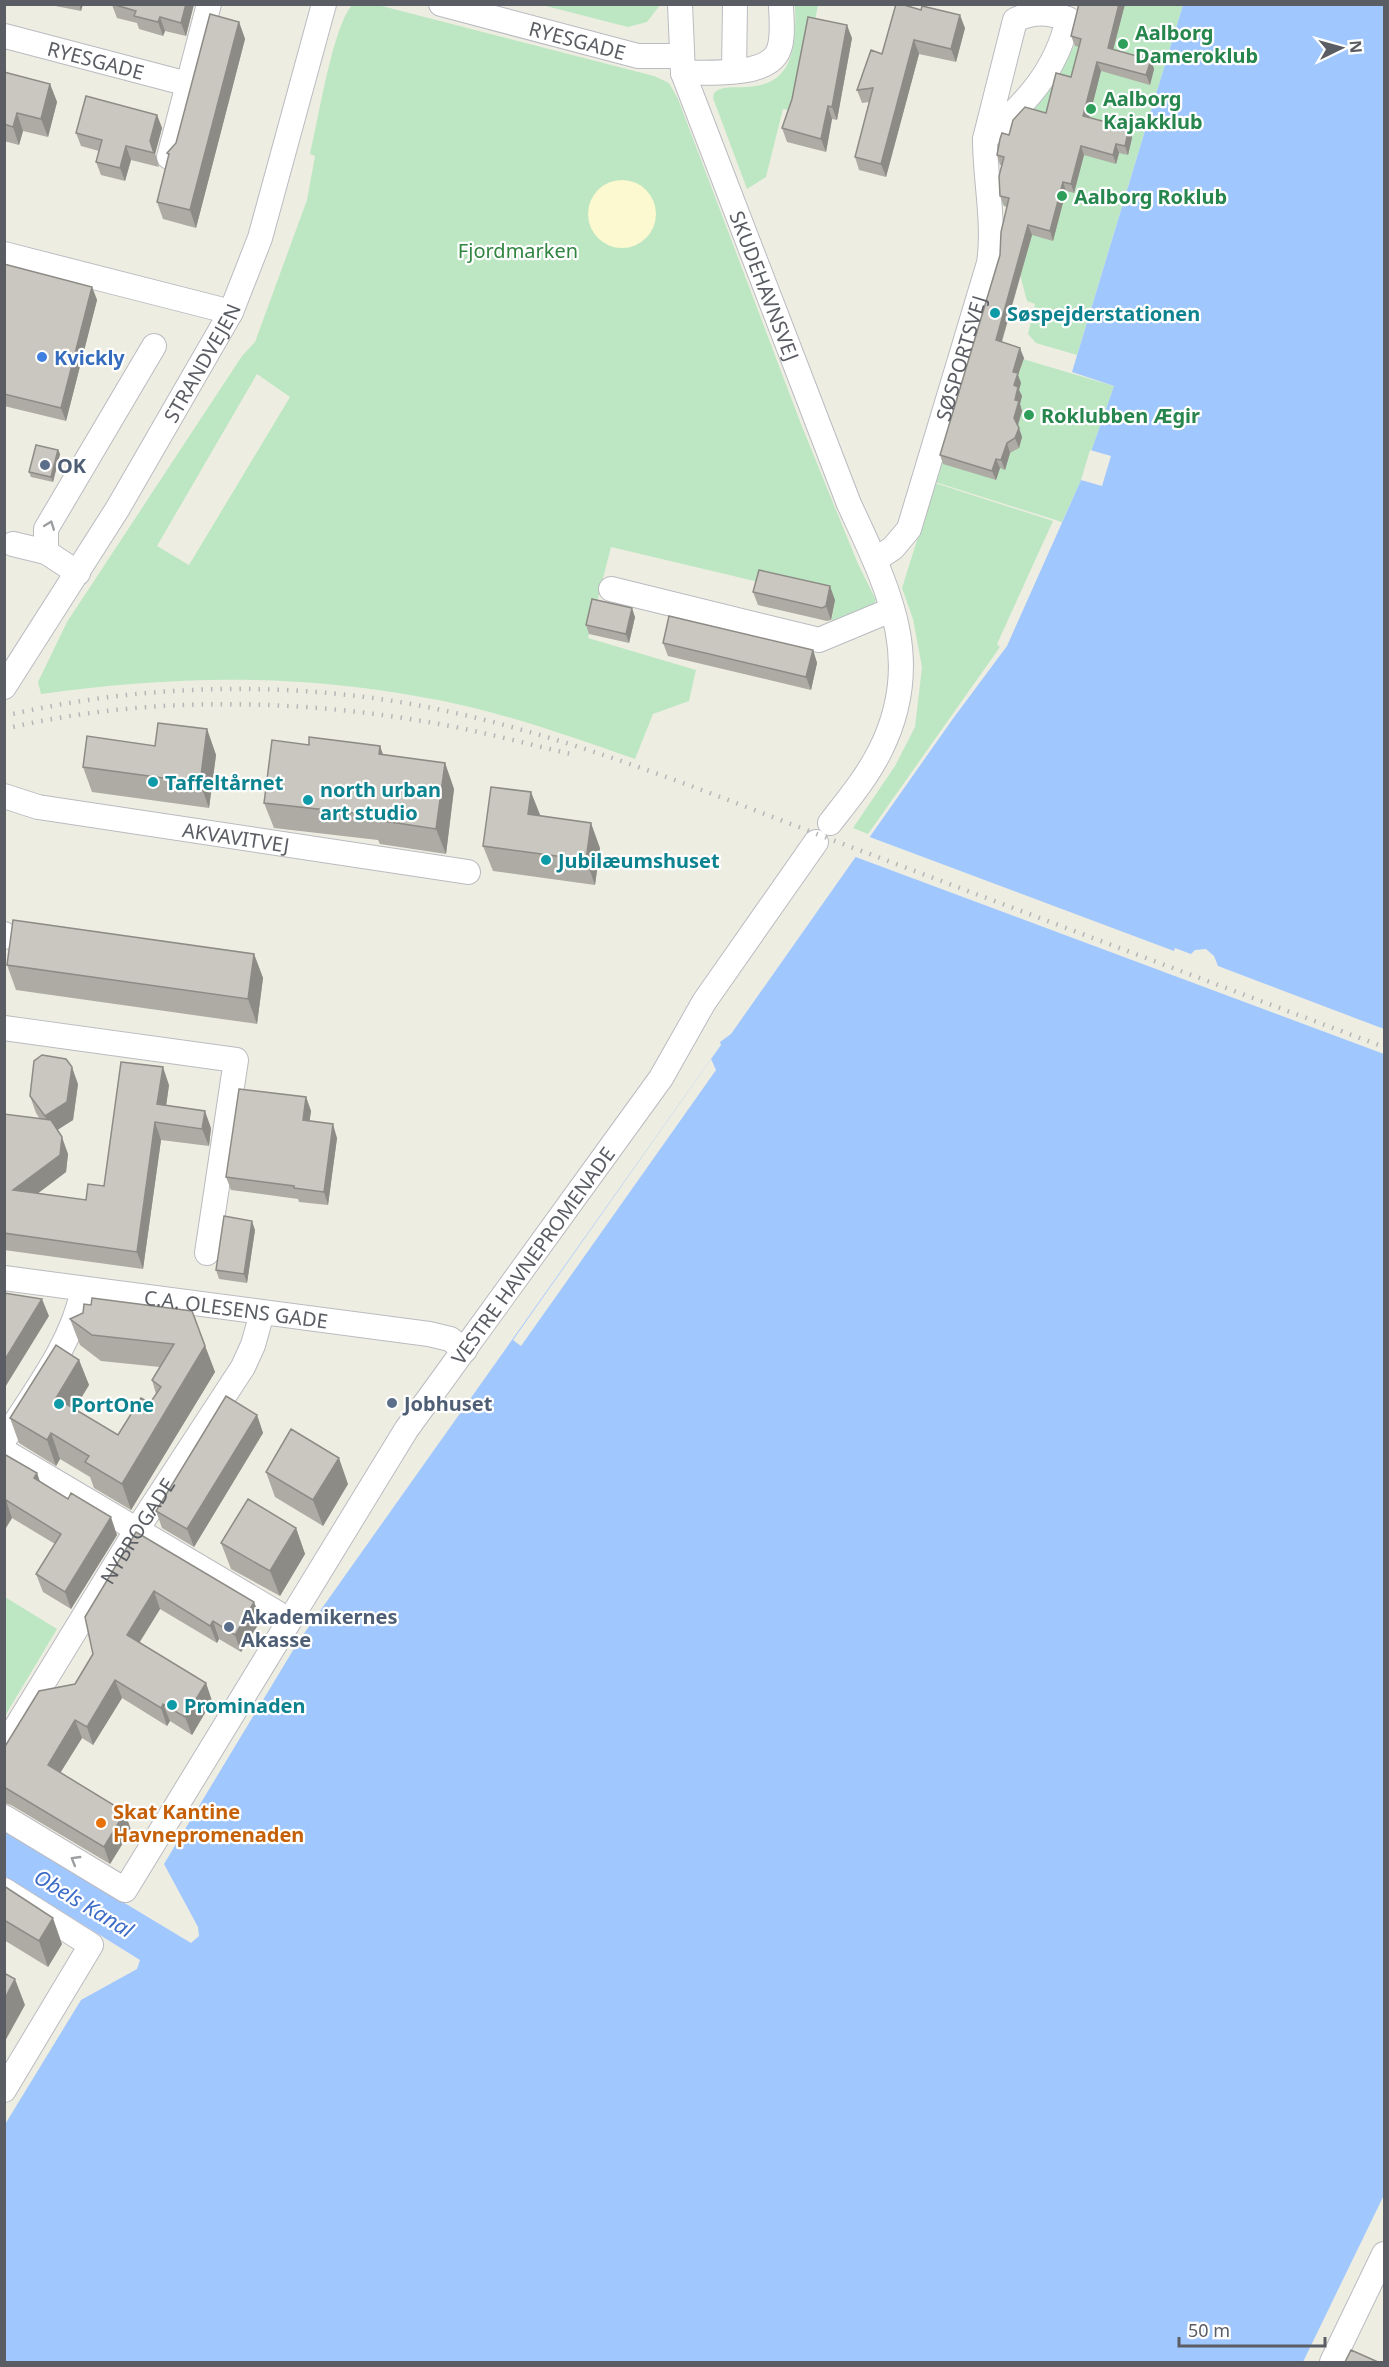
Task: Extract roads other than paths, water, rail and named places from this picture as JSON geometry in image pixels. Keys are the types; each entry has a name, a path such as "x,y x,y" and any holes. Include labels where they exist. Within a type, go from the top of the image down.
{"street":[{"path":"169,157 209,4"},
{"name":"STRANDVEJEN","path":"4,687 44,622 78,573 231,312 260,238 324,4"},
{"name":"RYESGADE","path":"441,4 638,56 682,65 734,71 764,66 777,54 781,38 780,4"},
{"name":"SKUDEHAVNSVEJ","path":"680,4 682,65 849,504 875,560"},
{"path":"734,71 735,4"},
{"name":"SØSPORTSVEJ","path":"875,560 893,548 909,529 989,263 993,241 985,167 985,139 1015,20 1029,14 1047,12 1068,19 1062,42 1050,69 1013,114 985,139"},
{"name":"RYESGADE","path":"5,36 188,84"},
{"path":"4,254 231,312"},
{"path":"46,552 46,529 154,346"},
{"path":"13,544 46,552 78,573"},
{"path":"830,823 864,778 880,751 900,696 903,667 901,638 875,560"},
{"path":"611,589 819,640 891,610"},
{"name":"AKVAVITVEJ","path":"4,796 38,807 468,872"},
{"name":"VESTRE HAVNEPROMENADE","path":"4,1817 125,1890 406,1430 661,1078 704,1002 816,842"},
{"path":"4,1028 236,1059 207,1253"},
{"name":"C.A. OLESENS GADE","path":"4,1278 429,1334 450,1339 465,1350"},
{"path":"4,1440 66,1340 76,1319 83,1289"},
{"name":"NYBROGADE","path":"4,1748 136,1531 243,1367 253,1345 262,1313"},
{"path":"4,1451 289,1620"},
{"path":"4,1890 92,1944 6,2084"},
{"path":"1332,2362 1384,2254"}],"water":[{"name":"Obels Kanal","path":"1183,5 1384,5 1384,2195 1303,2362 5,2362 4,2126 81,2000 137,1969 140,1960 5,1876 5,1831 191,1943 199,1936 198,1927 164,1864 298,1642 721,1045 720,1042 731,1034 952,720 1007,646 1081,480 1114,386 1072,372"}],"railway":[{"path":"4,716 107,697 213,689 265,689 370,698 422,706 480,719 595,752 708,792 1384,1047"},
{"path":"4,729 106,711 158,706 261,705 365,713 436,723 575,755"}],"place":[{"name":"Aalborg Dameroklub","path":"1123,44"},
{"name":"Aalborg Kajakklub","path":"1091,109"},
{"name":"Aalborg Roklub","path":"1062,196"},
{"name":"Søspejderstationen","path":"995,313"},
{"name":"Kvickly","path":"42,357"},
{"name":"Roklubben Ægir","path":"1029,415"},
{"name":"OK","path":"45,465"},
{"name":"Taffeltårnet","path":"153,782"},
{"name":"north urban art studio","path":"308,800"},
{"name":"Jubilæumshuset","path":"546,860"},
{"name":"Jobhuset","path":"392,1403"},
{"name":"PortOne","path":"59,1404"},
{"name":"Akademikernes Akasse","path":"229,1627"},
{"name":"Prominaden","path":"172,1705"},
{"name":"Skat Kantine Havnepromenaden","path":"101,1823"}],"park label":[{"name":"Fjordmarken","path":"518,250"}]}
